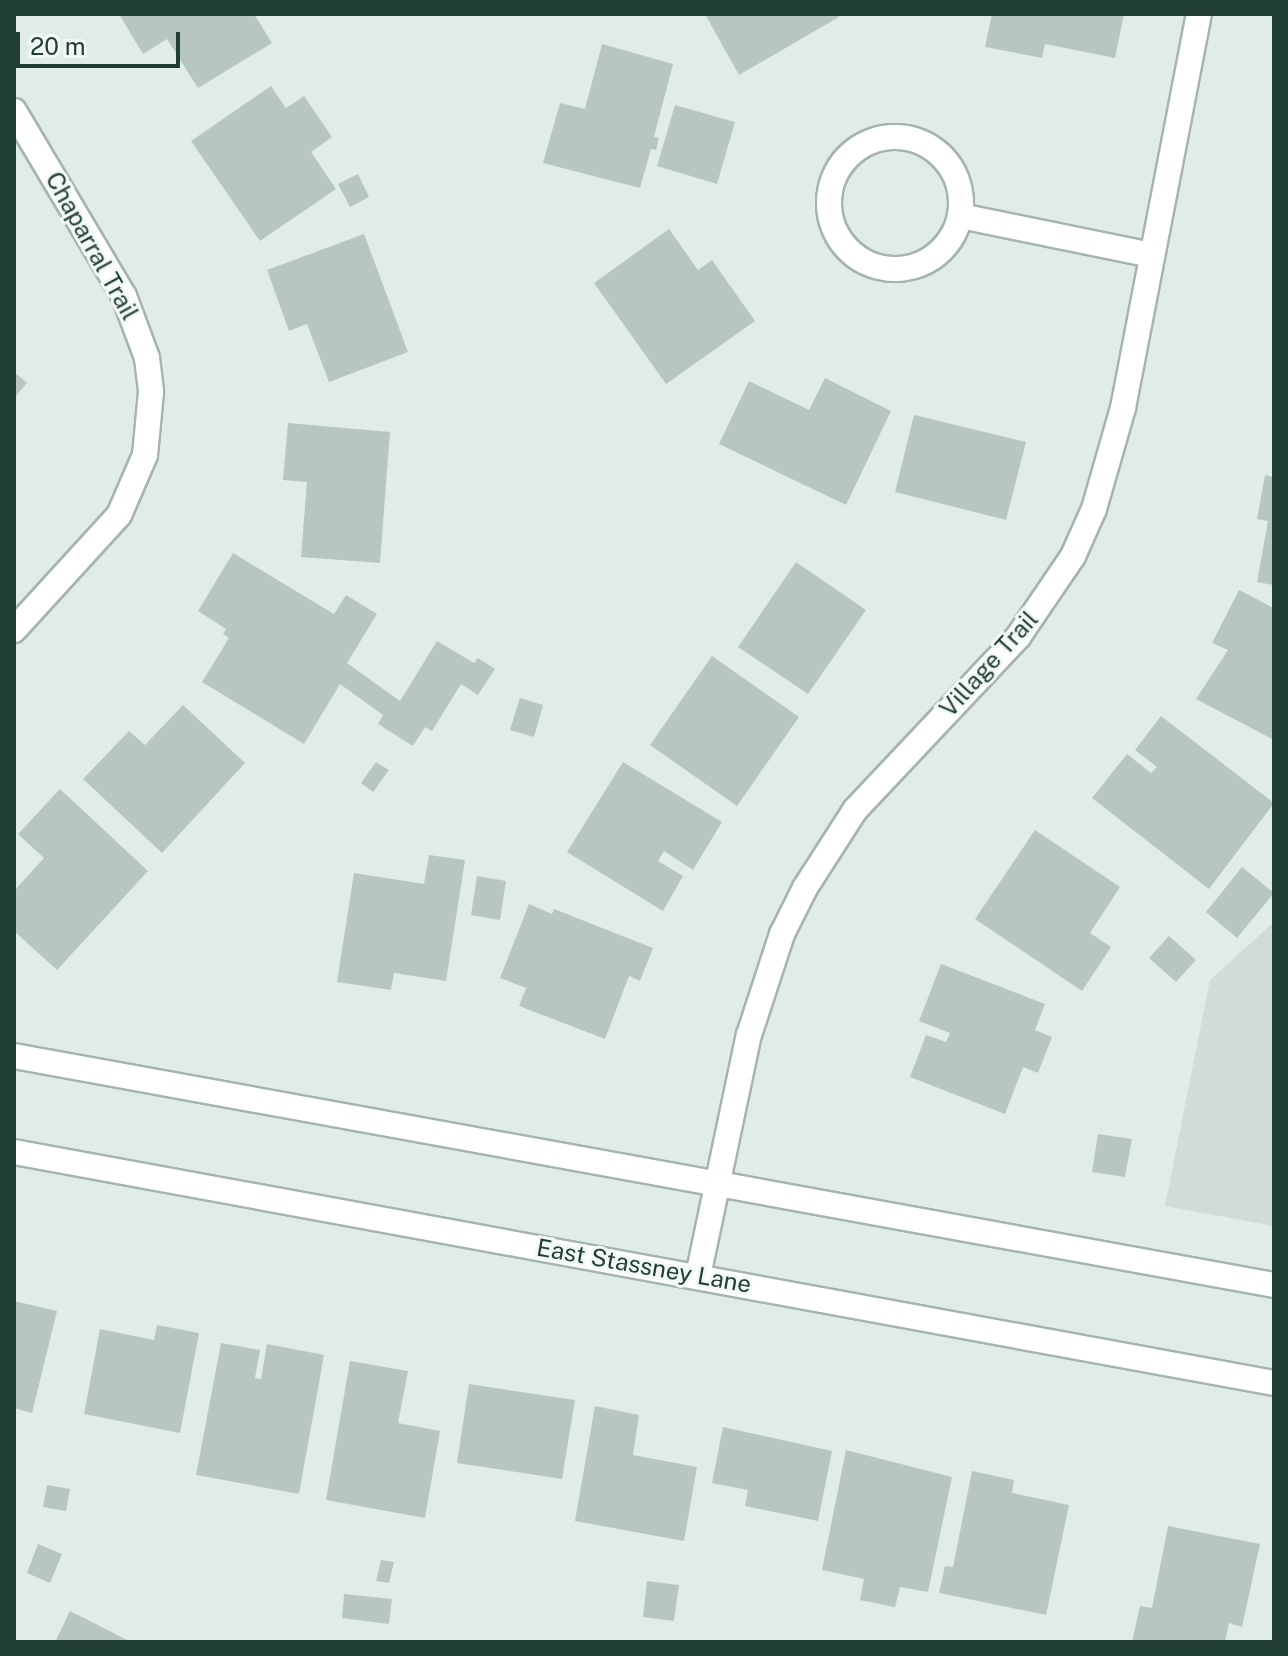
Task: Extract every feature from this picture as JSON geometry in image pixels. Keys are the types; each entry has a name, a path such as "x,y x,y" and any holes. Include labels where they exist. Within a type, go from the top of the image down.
{"street":[{"name":"Village Trail","path":"698,1276 763,984 805,888 855,810 1018,637 1073,556 1112,458 1199,14"},
{"name":"Chaparral Trail","path":"14,111 124,296 147,358 151,392 145,455 119,515 14,630"},
{"path":"912,139 948,162 958,182 960,216 946,245 930,260 887,269 865,261 841,240 829,210 830,189 845,161 870,142 912,139"},
{"path":"960,216 1152,255"},
{"path":"14,1056 1274,1285"},
{"name":"East Stassney Lane","path":"14,1152 1274,1383"}],"shaded area":[{"path":"1274,922 1274,1226 1165,1206 1210,980"}],"building":[{"path":"119,14 254,14 272,43 198,88 167,39 143,54"},
{"path":"705,14 837,14 839,17 739,75"},
{"path":"992,14 1124,14 1115,58 1045,44 1042,58 985,47"},
{"path":"602,44 673,64 654,137 659,138 656,150 651,149 640,188 543,163 560,103 585,109"},
{"path":"271,86 286,108 304,96 332,137 311,152 336,189 260,241 191,141"},
{"path":"675,105 735,122 717,184 657,166"},
{"path":"358,174 369,197 350,207 338,184"},
{"path":"669,229 698,270 712,260 755,321 666,384 594,283"},
{"path":"364,234 408,352 329,382 307,324 289,331 267,270"},
{"path":"14,372 27,383 14,398"},
{"path":"825,378 891,411 846,505 719,444 749,381 809,410"},
{"path":"914,415 1026,442 1006,520 895,492"},
{"path":"288,423 390,432 380,563 301,557 307,482 283,480"},
{"path":"1265,475 1274,477 1274,585 1257,582 1268,521 1257,519"},
{"path":"233,553 334,614 346,595 377,614 347,663 400,701 437,641 474,663 478,658 495,669 478,695 461,684 432,731 425,727 413,746 378,724 383,715 340,684 304,744 202,682 229,638 223,634 226,629 198,611"},
{"path":"796,562 866,610 808,694 738,647"},
{"path":"1239,590 1274,608 1274,740 1196,699 1228,650 1212,643"},
{"path":"712,656 799,717 737,806 650,745"},
{"path":"520,698 543,705 534,737 510,730"},
{"path":"183,705 245,763 162,853 83,779 129,731 145,745"},
{"path":"1161,716 1274,803 1209,889 1092,798 1127,754 1151,773 1157,767 1135,750"},
{"path":"376,762 389,770 373,792 361,783"},
{"path":"623,762 722,822 693,870 664,851 658,861 683,876 663,911 567,852"},
{"path":"60,789 148,871 57,970 14,931 14,891 44,858 18,834"},
{"path":"1035,830 1120,887 1090,933 1111,947 1082,991 975,919"},
{"path":"429,855 465,860 446,981 394,973 391,990 337,982 354,873 424,884"},
{"path":"1242,867 1274,893 1237,938 1206,912"},
{"path":"477,876 506,881 500,920 471,915"},
{"path":"529,904 552,914 554,909 653,948 640,981 629,976 605,1039 519,1006 526,988 500,978"},
{"path":"1169,936 1196,960 1176,982 1149,958"},
{"path":"941,964 1045,1004 1035,1030 1052,1037 1038,1073 1023,1067 1005,1114 910,1077 926,1035 946,1042 950,1033 919,1021"},
{"path":"1098,1134 1132,1139 1125,1177 1092,1172"},
{"path":"14,1301 57,1311 32,1413 14,1408"},
{"path":"157,1325 199,1333 180,1433 84,1414 100,1329 154,1340"},
{"path":"221,1343 260,1350 255,1378 261,1379 267,1344 324,1355 299,1494 196,1475"},
{"path":"350,1361 408,1371 398,1423 440,1431 425,1518 326,1500"},
{"path":"469,1384 575,1400 562,1479 457,1463"},
{"path":"595,1406 639,1415 633,1455 697,1467 684,1541 575,1521"},
{"path":"723,1427 832,1451 818,1521 745,1506 748,1490 712,1483"},
{"path":"846,1450 952,1477 928,1592 900,1587 895,1607 860,1600 864,1579 822,1570"},
{"path":"972,1471 1014,1480 1012,1493 1069,1505 1046,1615 939,1593 945,1566 953,1567"},
{"path":"47,1485 70,1489 66,1511 43,1507"},
{"path":"1168,1526 1260,1544 1242,1627 1229,1623 1225,1642 1132,1642 1140,1606 1152,1608"},
{"path":"38,1544 62,1554 50,1583 27,1573"},
{"path":"381,1560 394,1562 389,1583 376,1581"},
{"path":"647,1581 679,1585 674,1621 643,1617"},
{"path":"344,1594 392,1599 389,1624 342,1618"},
{"path":"70,1611 90,1621 131,1642 55,1642"}]}
